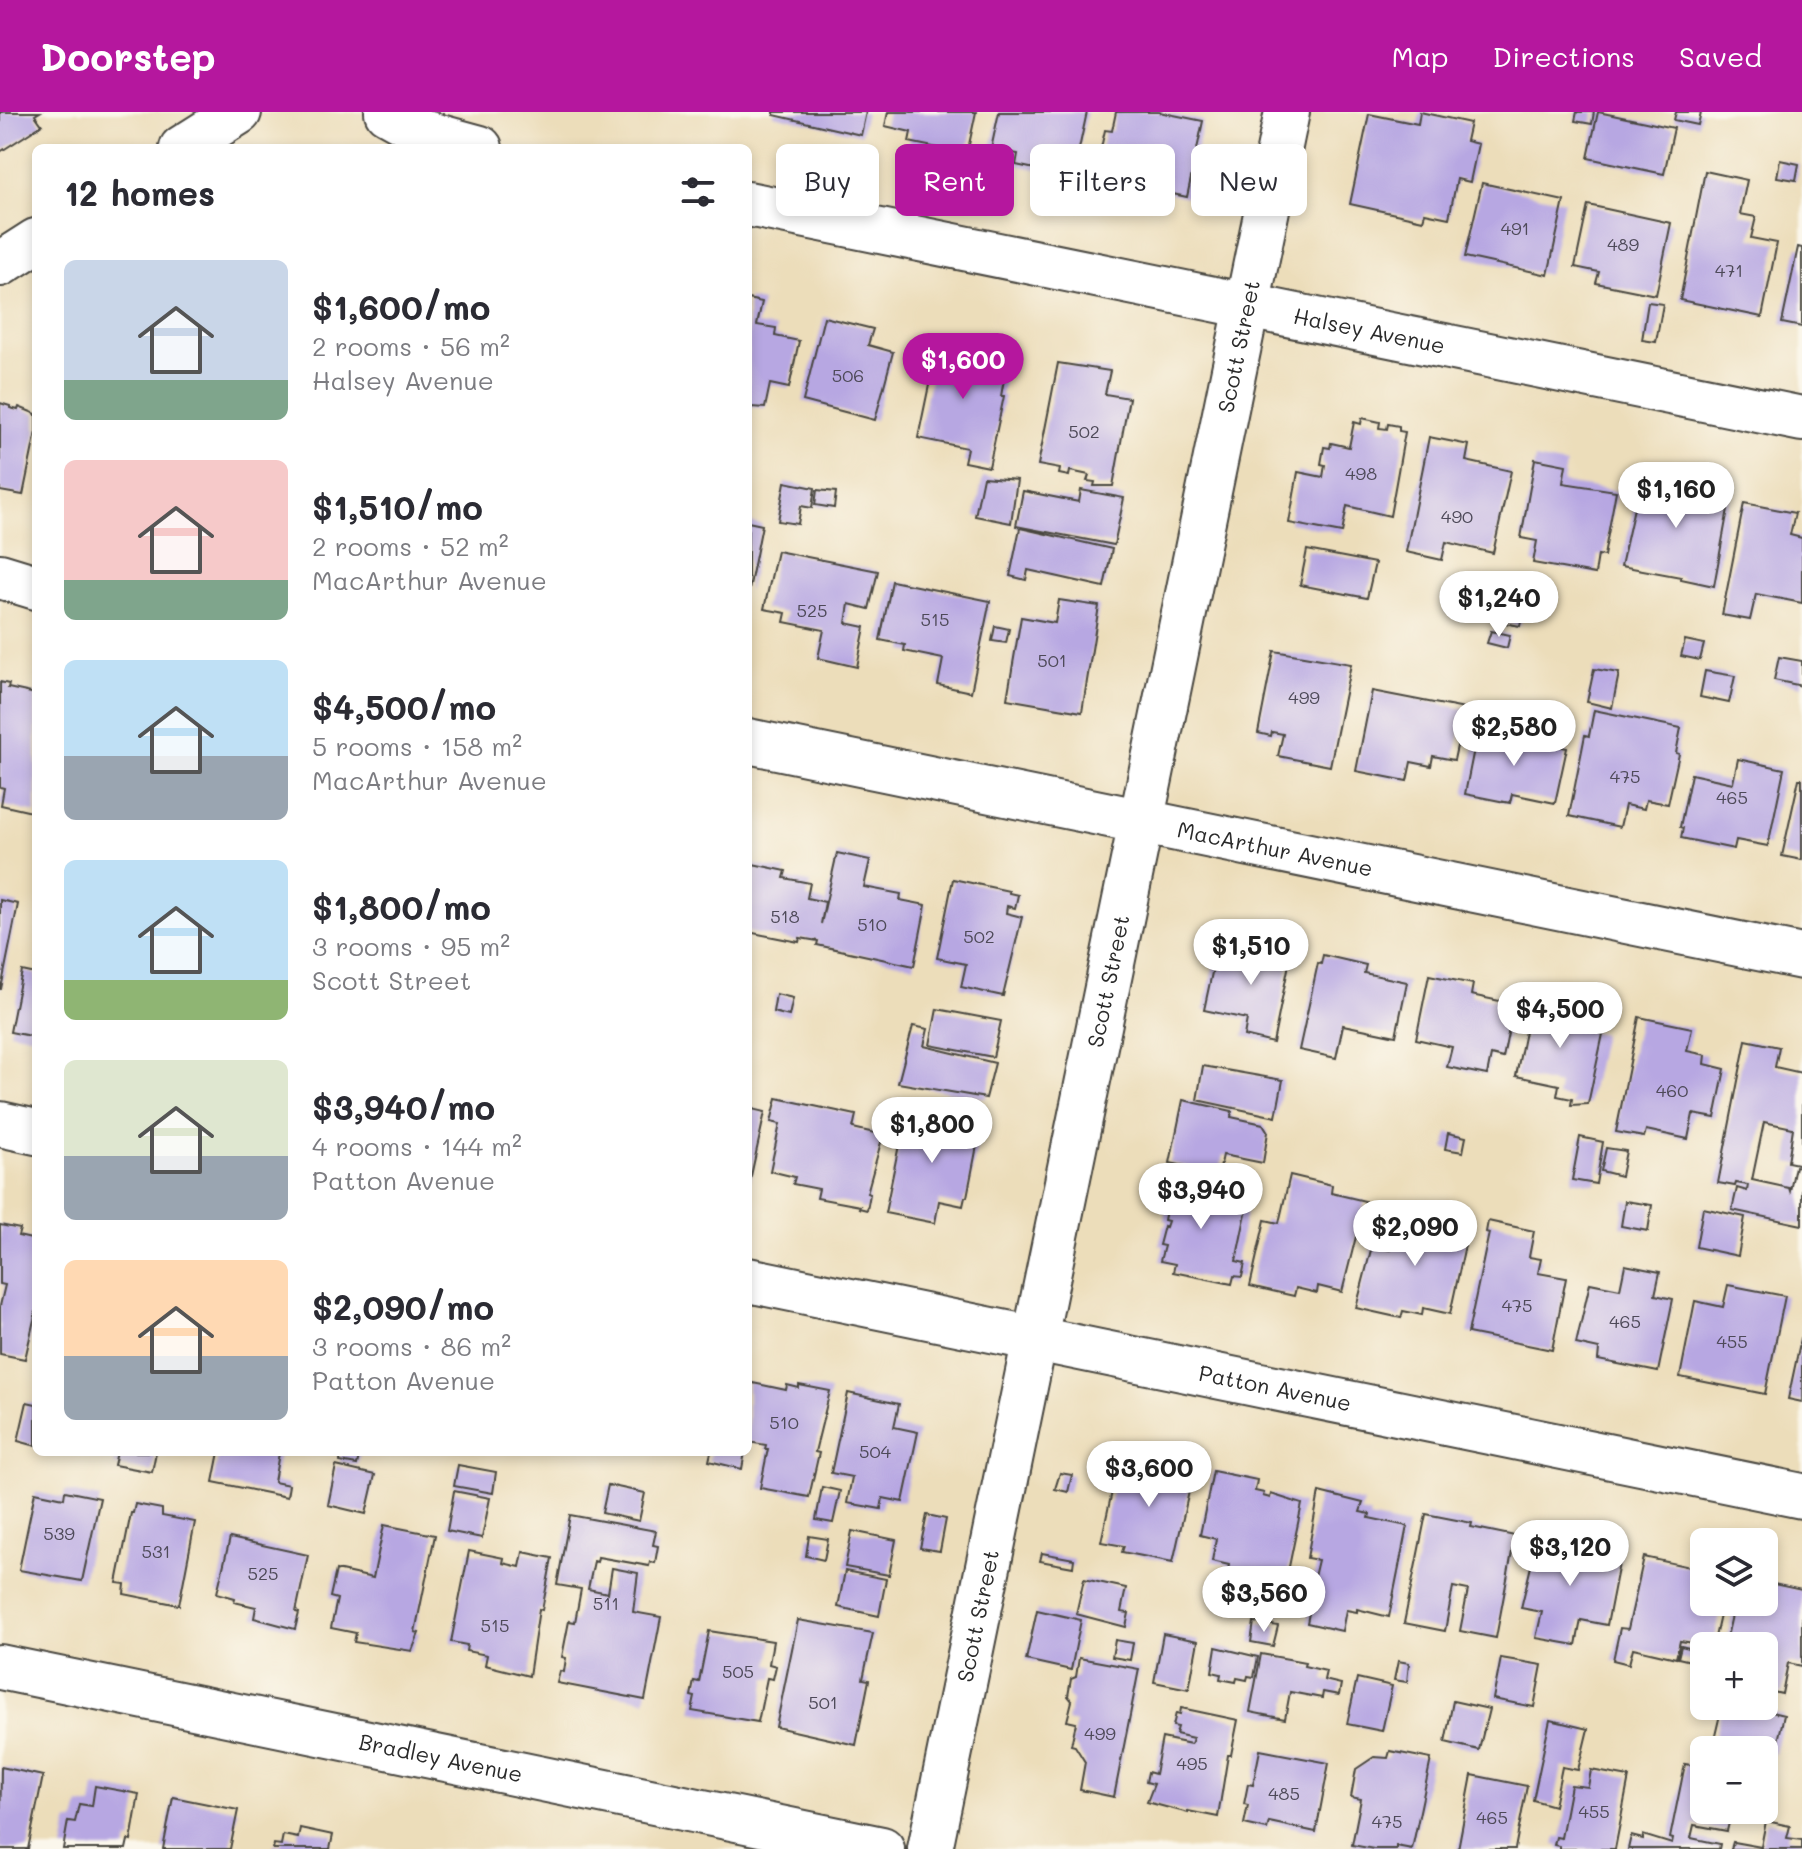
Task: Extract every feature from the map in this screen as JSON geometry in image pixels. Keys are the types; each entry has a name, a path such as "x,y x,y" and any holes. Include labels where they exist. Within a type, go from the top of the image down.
{"street":[{"path":"188,144 239,112"},
{"path":"387,112 425,133 465,144"},
{"name":"Scott Street","path":"930,1849 1287,112"},
{"name":"Halsey Avenue","path":"752,205 1802,419"},
{"path":"0,264 32,244"},
{"path":"0,576 32,586"},
{"name":"MacArthur Avenue","path":"752,742 1802,957"},
{"path":"0,1124 32,1131"},
{"name":"Patton Avenue","path":"752,1281 1802,1496"},
{"name":"Bradley Avenue","path":"0,1667 882,1849"}],"building":[{"path":"0,112 40,112 35,115 42,125 0,152"},
{"path":"774,112 866,112 861,135 774,115"},
{"path":"888,112 976,112 969,144 909,142 911,132 885,126"},
{"path":"999,112 1087,112 1080,144 1030,144 1030,168 1016,165 1018,154 1014,153 1014,144 992,144"},
{"path":"1116,112 1159,112 1203,121 1198,144 1191,144 1191,178 1187,197 1175,194 1175,144 1102,144 1105,130 1112,131"},
{"path":"1420,112 1470,123 1466,141 1478,144 1470,182 1457,179 1449,218 1425,213 1423,220 1350,204 1369,114 1418,124"},
{"path":"1577,112 1594,112 1592,124 1575,121"},
{"path":"1598,112 1674,128 1664,174 1588,158"},
{"path":"1676,112 1701,112 1698,125 1674,120"},
{"path":"1780,160 1799,164 1796,180 1777,177"},
{"path":"1705,171 1747,180 1740,214 1756,217 1751,238 1777,243 1762,317 1680,300"},
{"path":"1482,183 1564,201 1548,275 1465,257"},
{"path":"1588,205 1671,223 1656,295 1596,283 1599,272 1575,267"},
{"path":"1798,247 1802,248 1802,327 1782,323"},
{"path":"752,300 762,302 757,325 776,328 775,336 799,341 789,388 770,384 765,408 752,407"},
{"path":"1648,302 1663,304 1656,342 1642,340"},
{"path":"824,317 873,329 868,345 893,352 875,420 803,401"},
{"path":"939,337 990,347 985,369 1005,374 1001,396 1004,396 989,467 964,462 967,448 918,438"},
{"path":"1058,363 1110,371 1105,394 1129,398 1113,486 1094,486 1095,482 1087,481 1089,475 1070,471 1069,476 1059,474 1060,469 1038,465"},
{"path":"0,403 32,412 32,451 23,495 0,491"},
{"path":"1362,418 1380,422 1379,428 1387,429 1388,424 1399,426 1399,431 1405,432 1390,516 1347,506 1342,533 1289,523 1298,472 1323,477 1325,465 1321,464 1324,447 1330,448 1331,443 1349,447 1354,422 1361,424"},
{"path":"1429,437 1469,445 1466,461 1511,471 1493,553 1446,542 1442,560 1406,552"},
{"path":"1535,459 1566,465 1563,483 1616,491 1604,556 1598,555 1595,574 1533,563 1537,541 1521,538"},
{"path":"1645,472 1685,481 1684,489 1730,498 1714,586 1621,566 1640,481"},
{"path":"983,477 1017,480 1011,523 975,516"},
{"path":"785,482 815,488 812,508 801,506 798,524 778,521"},
{"path":"817,490 836,492 834,508 815,505"},
{"path":"1081,490 1124,498 1114,545 1016,526 1023,491 1079,502"},
{"path":"1744,503 1795,513 1790,535 1802,538 1802,603 1756,594 1750,620 1722,615"},
{"path":"752,523 762,525 752,575"},
{"path":"1020,528 1112,549 1104,587 1028,570 1026,580 1010,576"},
{"path":"1307,550 1375,563 1367,598 1300,585"},
{"path":"777,551 878,571 869,609 849,604 846,623 865,627 857,667 818,658 824,630 784,622 786,613 764,609"},
{"path":"892,581 990,601 971,692 938,685 943,659 904,651 905,645 880,640"},
{"path":"1449,588 1495,597 1490,620 1445,612"},
{"path":"1500,592 1526,597 1520,626 1494,621"},
{"path":"1059,600 1099,606 1082,712 1007,699 1021,617 1055,623"},
{"path":"995,626 1009,629 1006,643 992,641"},
{"path":"1491,631 1510,635 1507,648 1487,643"},
{"path":"1685,640 1704,644 1700,660 1681,656"},
{"path":"1274,651 1351,664 1330,766 1278,756 1283,734 1272,732 1271,736 1258,733"},
{"path":"1779,657 1802,661 1802,686 1774,680"},
{"path":"1594,669 1619,673 1612,708 1587,702"},
{"path":"1705,671 1735,676 1729,703 1700,697"},
{"path":"0,682 9,684 8,688 32,693 32,812 1,805 4,788 0,787"},
{"path":"1372,691 1465,709 1454,760 1433,756 1431,766 1411,762 1407,781 1356,771"},
{"path":"1594,710 1681,728 1676,753 1679,754 1668,804 1646,800 1644,809 1625,805 1620,827 1569,816 1585,735 1589,736"},
{"path":"1478,729 1567,748 1555,803 1512,794 1510,803 1465,794"},
{"path":"1738,759 1784,769 1768,846 1736,840 1734,849 1681,838 1683,828 1680,827 1691,774 1733,783"},
{"path":"1799,779 1802,779 1802,860 1782,856"},
{"path":"837,853 870,860 864,887 901,894 900,900 926,905 914,966 817,945 818,941 800,938 799,942 752,933 752,864 786,871 784,878 810,883 807,898 825,902 821,924"},
{"path":"953,879 1018,895 1015,908 1007,906 1006,913 1022,917 1003,996 961,987 966,964 937,958"},
{"path":"0,900 18,904 1,989 0,989"},
{"path":"1242,938 1292,949 1273,1043 1244,1036 1247,1019 1204,1010 1216,954 1237,958"},
{"path":"1323,955 1366,965 1364,973 1407,982 1396,1036 1343,1025 1336,1058 1299,1050 1318,963 1321,964"},
{"path":"22,971 32,973 32,1036 10,1032"},
{"path":"1429,975 1473,984 1471,995 1514,1004 1503,1058 1491,1055 1487,1075 1447,1067 1452,1047 1416,1039"},
{"path":"776,994 793,998 789,1016 773,1012"},
{"path":"1532,997 1583,1007 1579,1029 1603,1034 1588,1104 1571,1105 1572,1099 1557,1096 1559,1085 1516,1076"},
{"path":"937,1009 1001,1021 993,1057 930,1045"},
{"path":"1639,1017 1692,1028 1687,1051 1706,1055 1705,1064 1725,1069 1715,1118 1693,1114 1688,1139 1646,1130 1644,1137 1616,1132"},
{"path":"913,1026 928,1029 924,1046 995,1063 986,1098 898,1083"},
{"path":"1746,1040 1779,1047 1775,1067 1802,1073 1802,1165 1788,1162 1793,1128 1764,1122 1752,1180 1789,1188 1790,1191 1795,1166 1802,1167 1802,1225 1732,1210 1737,1188 1747,1191 1748,1185 1718,1183"},
{"path":"1203,1066 1283,1080 1276,1117 1197,1100"},
{"path":"777,1098 856,1115 853,1128 883,1135 867,1193 870,1194 867,1210 817,1198 819,1189 793,1184 795,1177 770,1171 780,1124 771,1122"},
{"path":"1183,1100 1232,1111 1231,1117 1263,1124 1268,1132 1263,1163 1223,1155 1219,1173 1170,1163"},
{"path":"752,1109 765,1112 752,1171"},
{"path":"906,1111 957,1122 958,1116 982,1120 963,1206 939,1201 935,1223 885,1213"},
{"path":"1448,1133 1466,1137 1463,1152 1445,1149"},
{"path":"1580,1137 1603,1142 1596,1184 1572,1180"},
{"path":"1606,1148 1626,1151 1621,1176 1601,1171"},
{"path":"1169,1168 1206,1176 1201,1199 1247,1208 1236,1261 1245,1263 1242,1277 1234,1276 1232,1284 1173,1272 1175,1264 1160,1261 1164,1246 1159,1245 1168,1221 1164,1220 1166,1210 1170,1211 1171,1205 1162,1203"},
{"path":"1290,1175 1332,1185 1331,1193 1365,1201 1342,1292 1318,1286 1317,1293 1296,1288 1294,1296 1250,1286 1265,1220 1279,1223"},
{"path":"1625,1201 1652,1205 1648,1231 1621,1226"},
{"path":"1703,1208 1745,1217 1738,1256 1696,1247"},
{"path":"1398,1214 1434,1222 1435,1215 1470,1222 1450,1314 1423,1308 1422,1315 1403,1311 1401,1318 1356,1308 1372,1246 1390,1250"},
{"path":"1488,1221 1534,1231 1529,1257 1541,1259 1538,1273 1566,1278 1552,1350 1468,1333 1489,1233 1486,1232"},
{"path":"0,1225 20,1229 18,1236 32,1239 32,1328 25,1359 0,1354 0,1306 5,1285 0,1284"},
{"path":"1625,1265 1660,1272 1655,1295 1673,1299 1658,1372 1598,1360 1599,1349 1576,1344 1590,1283 1620,1289"},
{"path":"1728,1285 1785,1296 1765,1394 1680,1377 1695,1301 1723,1307"},
{"path":"1802,1338 1802,1402 1788,1399"},
{"path":"752,1383 786,1390 787,1385 799,1388 799,1385 830,1391 815,1452 819,1453 809,1497 760,1488 768,1449 765,1449 766,1445 752,1443"},
{"path":"848,1393 899,1404 894,1427 918,1432 903,1502 883,1498 881,1509 847,1503 852,1477 831,1473"},
{"path":"27,1402 32,1403 32,1445 18,1441"},
{"path":"1145,1455 1195,1465 1173,1562 1122,1552 1124,1546 1101,1542 1116,1473 1141,1478"},
{"path":"116,1456 155,1456 152,1472 114,1465"},
{"path":"218,1456 278,1456 274,1482 289,1485 287,1497 213,1482"},
{"path":"341,1456 359,1456 357,1465 340,1462"},
{"path":"710,1456 744,1456 742,1469 709,1461"},
{"path":"458,1465 496,1472 493,1493 454,1486"},
{"path":"336,1466 375,1475 366,1514 328,1505"},
{"path":"1213,1471 1257,1480 1255,1491 1264,1493 1263,1496 1270,1498 1271,1494 1302,1504 1279,1615 1243,1607 1250,1570 1243,1569 1242,1581 1226,1578 1229,1565 1212,1561 1216,1539 1200,1535"},
{"path":"1060,1473 1072,1475 1068,1492 1055,1489"},
{"path":"608,1485 645,1493 639,1521 602,1513"},
{"path":"822,1487 840,1491 833,1523 816,1520"},
{"path":"65,1491 100,1498 82,1581 19,1570 35,1492 64,1498"},
{"path":"454,1491 490,1498 482,1538 447,1531"},
{"path":"1319,1492 1363,1503 1360,1512 1370,1514 1369,1518 1407,1526 1389,1617 1357,1609 1357,1612 1346,1610 1342,1631 1307,1623 1311,1603 1308,1602 1318,1560 1307,1558"},
{"path":"135,1504 162,1509 162,1516 195,1522 179,1605 124,1594 125,1584 117,1583"},
{"path":"1426,1514 1515,1536 1496,1638 1460,1631 1468,1590 1453,1587 1445,1631 1404,1623"},
{"path":"570,1515 656,1531 653,1545 658,1546 655,1563 650,1562 649,1566 598,1557 597,1562 594,1561 588,1589 608,1593 612,1568 638,1573 633,1612 661,1617 645,1700 557,1683 560,1671 564,1672 566,1658 562,1657 569,1621 575,1622 581,1589 557,1585"},
{"path":"927,1515 946,1519 940,1551 920,1548"},
{"path":"384,1525 435,1535 415,1632 419,1633 412,1651 354,1642 356,1633 331,1628 337,1599 330,1597 336,1570 373,1578"},
{"path":"852,1531 896,1540 889,1575 845,1567"},
{"path":"809,1536 828,1539 824,1560 806,1556"},
{"path":"1538,1537 1621,1553 1607,1625 1581,1620 1576,1645 1536,1638 1542,1612 1521,1608"},
{"path":"230,1538 308,1555 295,1629 254,1618 256,1607 234,1602 235,1598 217,1593"},
{"path":"469,1551 504,1558 503,1563 520,1567 523,1552 552,1558 542,1610 539,1609 529,1676 485,1665 487,1655 466,1651 467,1645 451,1642"},
{"path":"1042,1553 1074,1559 1073,1567 1040,1561"},
{"path":"1644,1557 1690,1567 1690,1616 1720,1616 1716,1632 1690,1632 1690,1643 1680,1641 1676,1658 1633,1648 1629,1664 1613,1660 1620,1628 1628,1629"},
{"path":"845,1571 886,1579 879,1616 838,1607"},
{"path":"1084,1579 1126,1588 1121,1612 1129,1613 1126,1627 1076,1614"},
{"path":"1778,1585 1802,1590 1802,1666 1788,1663 1782,1694 1778,1693 1778,1632 1728,1632 1732,1616 1778,1616"},
{"path":"1037,1610 1081,1620 1071,1670 1026,1660"},
{"path":"798,1620 873,1633 863,1679 869,1680 856,1745 776,1727"},
{"path":"1254,1622 1278,1626 1273,1646 1251,1642"},
{"path":"709,1631 773,1641 769,1664 776,1666 773,1679 767,1678 758,1722 692,1711 694,1681 699,1682"},
{"path":"1163,1634 1198,1641 1189,1689 1154,1682"},
{"path":"1115,1640 1133,1643 1130,1660 1112,1657"},
{"path":"1681,1646 1690,1648 1690,1661 1678,1658"},
{"path":"1216,1647 1258,1657 1254,1677 1248,1676 1247,1680 1237,1678 1236,1682 1220,1679 1221,1674 1212,1672"},
{"path":"1261,1654 1305,1662 1304,1666 1326,1671 1324,1680 1341,1684 1339,1695 1323,1692 1322,1698 1290,1692 1285,1719 1250,1712"},
{"path":"1079,1658 1139,1669 1114,1797 1080,1790 1085,1762 1075,1746 1071,1745 1076,1723 1067,1721 1072,1701 1068,1696 1071,1679 1076,1677"},
{"path":"1501,1658 1542,1665 1534,1707 1493,1699"},
{"path":"1398,1661 1409,1663 1407,1682 1394,1680"},
{"path":"1357,1678 1392,1686 1382,1731 1347,1724"},
{"path":"1453,1701 1489,1709 1479,1750 1445,1742"},
{"path":"1181,1708 1238,1720 1231,1755 1228,1755 1218,1817 1147,1802 1154,1784 1146,1782 1148,1772 1155,1774 1162,1738 1191,1744 1193,1738 1176,1734 1178,1727 1173,1726 1176,1713 1180,1714"},
{"path":"1778,1714 1784,1715 1778,1741 1778,1736 1715,1736 1719,1720 1778,1720"},
{"path":"1550,1720 1588,1729 1578,1770 1562,1767 1554,1806 1533,1800"},
{"path":"1260,1750 1329,1763 1316,1832 1269,1822 1267,1829 1244,1824 1248,1784 1253,1785"},
{"path":"1390,1751 1431,1759 1412,1849 1396,1846 1396,1849 1374,1849 1352,1845 1361,1799 1351,1797 1356,1769 1374,1757 1388,1758"},
{"path":"1685,1764 1690,1765 1690,1824 1729,1824 1727,1831 1694,1825 1691,1838 1720,1844 1719,1849 1628,1849 1631,1836 1643,1839 1643,1835 1672,1844 1673,1839 1670,1838"},
{"path":"1,1767 43,1776 28,1849 0,1849"},
{"path":"1591,1770 1629,1777 1615,1849 1559,1849 1554,1845 1556,1837 1561,1838 1571,1785 1588,1787"},
{"path":"1472,1775 1527,1786 1515,1849 1458,1849"},
{"path":"95,1786 139,1794 131,1841 128,1840 126,1849 63,1849 68,1821 75,1822 79,1804 92,1806"},
{"path":"173,1797 238,1810 230,1849 163,1849"},
{"path":"1765,1824 1790,1826 1787,1838 1802,1840 1802,1849 1731,1849 1733,1842 1761,1847"},
{"path":"300,1828 333,1835 330,1849 273,1849 274,1844 281,1845 283,1835 298,1838"}]}
